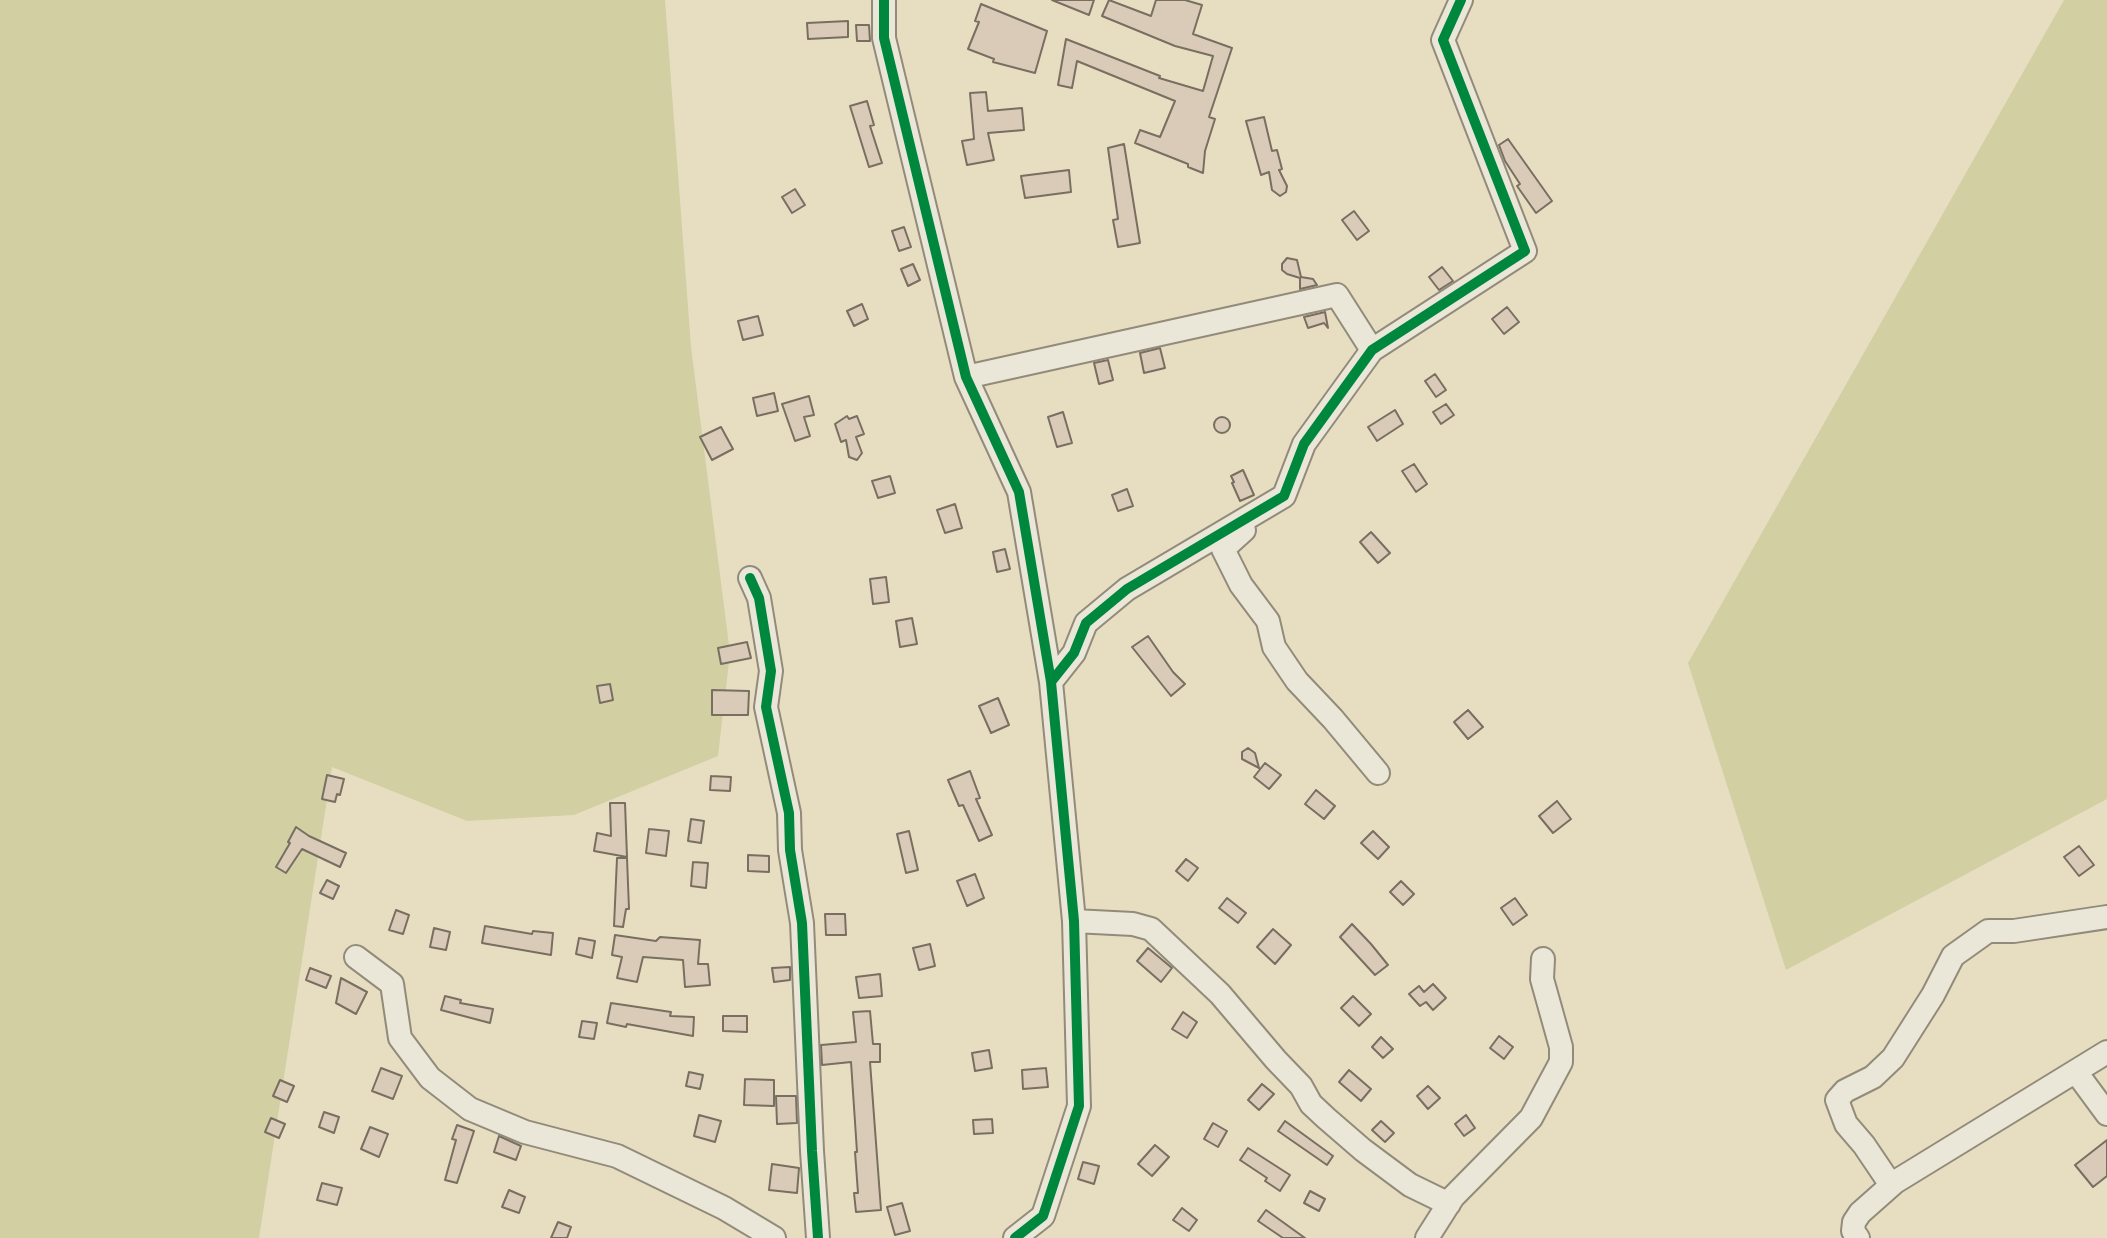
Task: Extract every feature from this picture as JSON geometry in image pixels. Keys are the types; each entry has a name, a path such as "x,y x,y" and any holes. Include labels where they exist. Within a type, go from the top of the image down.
{"street":[{"path":"884,0 884,38 966,377 1019,492 1051,682 1074,921 1079,1106 1043,1216 1015,1238"},
{"path":"1378,773 1297,681 1274,647 1268,621 1241,585 1223,549 1284,496 1304,444 1372,350 1525,251 1443,40 1461,0"},
{"path":"966,377 1337,295 1372,350"},
{"path":"1051,682 1074,653 1086,623 1127,589 1284,496"},
{"path":"750,578 759,598 771,671 766,707 789,813 790,850 802,923 818,1238"},
{"path":"1891,1185 1846,1124 1837,1100 1845,1091 1873,1077 1893,1058 1933,995 1953,956 1988,931 2014,931 2107,917"},
{"path":"1074,921 1133,924 1151,929 1232,1007 1301,1086 1311,1104 1363,1150 1410,1185 1449,1204"},
{"path":"356,957 392,984 400,1038 430,1078 470,1109 525,1132 617,1156 724,1208 774,1238"},
{"path":"1427,1238 1449,1204 1531,1118 1561,1062 1561,1047 1542,979 1543,959"},
{"path":"1858,1238 1853,1231 1854,1222 1891,1185 2107,1052"},
{"path":"2076,1072 2107,1114"}],"shaded area":[{"path":"0,0 665,0 691,347 730,653 718,756 574,815 467,821 332,767 259,1238 0,1238"},
{"path":"2064,0 2107,0 2107,799 1786,970 1688,663"}],"building":[{"path":"1052,0 1094,0 1089,15"},
{"path":"1109,0 1151,16 1156,0 1185,0 1202,5 1193,34 1232,48 1209,117 1215,119 1205,151 1203,173 1135,143 1140,130 1160,137 1175,101 1077,61 1072,88 1058,85 1066,39 1159,78 1203,91 1213,56 1175,46 1102,16"},
{"path":"981,4 1047,31 1035,73 993,62 994,59 968,49 979,22 975,21"},
{"path":"848,21 848,37 808,39 807,23"},
{"path":"856,25 869,25 870,41 857,41"},
{"path":"986,92 988,111 1022,108 1024,130 988,133 994,160 967,165 962,141 974,139 970,93"},
{"path":"867,101 874,125 870,126 882,163 869,167 850,106"},
{"path":"1264,117 1272,151 1277,150 1282,169 1279,170 1287,186 1286,192 1280,196 1272,190 1269,172 1261,175 1246,121"},
{"path":"1508,139 1552,201 1536,213 1517,186 1520,184 1505,161 1499,145"},
{"path":"1124,144 1140,243 1118,247 1113,220 1118,219 1108,148"},
{"path":"1069,170 1071,192 1025,198 1021,176"},
{"path":"795,189 805,205 792,213 782,197"},
{"path":"1354,211 1369,231 1357,240 1342,220"},
{"path":"904,227 911,247 899,251 892,231"},
{"path":"1287,258 1297,260 1301,277 1313,279 1317,285 1300,289 1300,278 1282,270"},
{"path":"913,264 920,280 908,286 901,269"},
{"path":"1442,267 1453,281 1439,290 1429,277"},
{"path":"862,304 868,319 854,326 847,311"},
{"path":"1507,307 1519,322 1504,334 1492,319"},
{"path":"1325,312 1328,328 1324,323 1308,328 1304,317"},
{"path":"758,316 763,335 743,340 738,321"},
{"path":"1160,348 1165,368 1144,373 1140,353"},
{"path":"1108,360 1113,380 1099,384 1094,363"},
{"path":"1435,374 1446,390 1436,397 1425,381"},
{"path":"774,393 778,411 757,416 753,398"},
{"path":"809,396 814,415 804,417 810,436 795,441 782,404"},
{"path":"1446,404 1454,415 1441,424 1433,412"},
{"path":"1395,410 1403,424 1377,441 1368,427"},
{"path":"1063,412 1072,443 1057,447 1048,417"},
{"path":"847,416 849,419 857,416 864,434 856,437 862,453 857,460 849,457 846,440 841,442 835,424"},
{"path":"1219,417 1225,417 1230,425 1228,431 1219,433 1214,428 1214,422"},
{"path":"721,427 733,449 712,460 700,437"},
{"path":"1414,464 1427,484 1416,492 1402,471"},
{"path":"1243,470 1254,495 1240,501 1231,476"},
{"path":"890,476 895,493 878,498 872,481"},
{"path":"1127,489 1133,506 1118,511 1112,495"},
{"path":"955,504 962,528 945,533 937,510"},
{"path":"1371,532 1390,553 1378,563 1360,542"},
{"path":"1005,549 1010,569 997,572 993,552"},
{"path":"886,577 889,602 873,604 870,579"},
{"path":"912,618 917,644 900,647 896,621"},
{"path":"1148,636 1185,684 1171,696 1132,647"},
{"path":"747,642 751,658 721,664 718,648"},
{"path":"610,684 613,700 600,703 597,686"},
{"path":"712,690 749,691 748,715 712,715"},
{"path":"998,698 1009,725 991,733 979,706"},
{"path":"1468,710 1483,727 1468,739 1454,722"},
{"path":"1248,748 1255,753 1259,768 1242,759 1242,752"},
{"path":"1265,763 1281,775 1269,789 1254,777"},
{"path":"970,771 980,798 976,799 992,835 979,841 948,780"},
{"path":"327,775 344,779 335,802 322,799"},
{"path":"711,776 731,777 730,791 710,790"},
{"path":"1316,790 1335,806 1324,819 1305,804"},
{"path":"1557,801 1571,819 1553,833 1539,816"},
{"path":"610,803 625,803 627,857 594,851 597,833 611,836"},
{"path":"691,819 704,821 701,843 688,841"},
{"path":"296,827 346,853 340,867 302,849 286,873 276,867"},
{"path":"649,829 669,831 666,856 646,853"},
{"path":"909,831 918,870 906,873 897,834"},
{"path":"1373,831 1389,847 1378,859 1361,843"},
{"path":"2079,846 2094,865 2079,876 2064,857"},
{"path":"748,855 769,856 769,872 748,871"},
{"path":"617,858 627,858 629,909 626,909 623,927 614,926"},
{"path":"1186,859 1198,868 1188,881 1176,871"},
{"path":"693,862 708,863 706,888 691,886"},
{"path":"975,874 984,898 967,906 957,881"},
{"path":"327,880 339,886 333,899 320,893"},
{"path":"1401,881 1414,894 1403,905 1390,892"},
{"path":"1227,898 1246,913 1238,923 1219,908"},
{"path":"1515,898 1527,915 1513,925 1501,908"},
{"path":"396,910 409,915 403,934 389,930"},
{"path":"825,914 845,914 846,935 826,935"},
{"path":"1352,924 1388,965 1375,975 1340,937"},
{"path":"485,926 532,934 533,931 553,933 551,955 482,943"},
{"path":"434,928 450,932 446,950 430,947"},
{"path":"1273,929 1291,945 1275,964 1257,947"},
{"path":"615,935 656,941 660,937 700,940 698,964 708,964 710,985 685,987 683,960 643,957 637,982 617,978 622,957 612,955"},
{"path":"579,938 595,941 592,958 576,954"},
{"path":"930,944 935,966 919,970 913,948"},
{"path":"1148,948 1172,968 1161,982 1137,961"},
{"path":"790,967 790,980 774,982 772,968"},
{"path":"310,968 331,976 326,988 306,980"},
{"path":"880,974 882,996 859,998 856,977"},
{"path":"341,978 367,992 356,1014 336,1003"},
{"path":"1433,984 1446,998 1433,1010 1426,1002 1420,1006 1409,994 1419,986 1424,992"},
{"path":"445,996 461,1000 460,1003 493,1009 490,1023 441,1010"},
{"path":"1353,996 1371,1014 1359,1026 1341,1008"},
{"path":"611,1003 671,1012 670,1016 694,1017 693,1036 607,1023"},
{"path":"870,1011 873,1044 880,1044 880,1062 870,1062 881,1210 856,1212 857,1152 851,1062 822,1065 821,1045 856,1042 853,1012"},
{"path":"1183,1012 1197,1022 1187,1038 1172,1029"},
{"path":"723,1016 747,1016 747,1032 723,1031"},
{"path":"582,1021 597,1023 594,1039 579,1037"},
{"path":"1499,1036 1513,1047 1504,1059 1490,1048"},
{"path":"1381,1037 1393,1049 1383,1058 1372,1047"},
{"path":"989,1050 992,1068 975,1071 972,1053"},
{"path":"381,1068 402,1076 393,1099 372,1091"},
{"path":"1046,1068 1048,1087 1023,1089 1022,1070"},
{"path":"1349,1070 1371,1089 1361,1101 1339,1082"},
{"path":"689,1072 703,1075 700,1089 686,1086"},
{"path":"745,1079 774,1080 774,1106 744,1105"},
{"path":"280,1080 294,1086 287,1102 273,1096"},
{"path":"1262,1084 1274,1094 1259,1110 1248,1100"},
{"path":"1428,1086 1440,1098 1428,1109 1417,1096"},
{"path":"776,1096 796,1096 797,1123 777,1124"},
{"path":"324,1112 339,1117 334,1133 319,1127"},
{"path":"699,1115 721,1121 715,1142 694,1136"},
{"path":"1466,1115 1475,1128 1464,1136 1455,1124"},
{"path":"271,1118 285,1124 279,1138 265,1132"},
{"path":"992,1119 993,1133 974,1134 973,1120"},
{"path":"1285,1121 1333,1156 1327,1165 1278,1131"},
{"path":"1381,1121 1394,1133 1385,1142 1372,1130"},
{"path":"1213,1123 1227,1131 1218,1147 1204,1139"},
{"path":"457,1125 474,1131 457,1183 445,1180"},
{"path":"370,1127 388,1134 379,1157 361,1149"},
{"path":"499,1136 521,1146 516,1160 494,1152"},
{"path":"2107,1140 2107,1176 2093,1187 2075,1165"},
{"path":"1155,1145 1169,1157 1152,1176 1138,1164"},
{"path":"1248,1148 1290,1175 1280,1191 1240,1160"},
{"path":"1083,1162 1099,1166 1094,1184 1078,1179"},
{"path":"772,1164 799,1168 797,1193 769,1190"},
{"path":"322,1183 342,1188 337,1205 317,1200"},
{"path":"509,1190 525,1197 519,1213 502,1207"},
{"path":"1310,1191 1325,1199 1319,1211 1304,1203"},
{"path":"902,1203 910,1231 895,1235 887,1207"},
{"path":"1182,1208 1197,1220 1189,1231 1173,1220"},
{"path":"1266,1210 1305,1238 1283,1238 1258,1221"},
{"path":"558,1222 571,1227 567,1238 551,1238"}],"cycle path":[{"path":"884,0 884,38 966,377 1019,492 1051,682 1074,921 1079,1106 1043,1216 1015,1238"},
{"path":"1051,682 1074,653 1086,623 1127,589 1284,496 1304,444 1372,350 1525,251 1443,40 1461,0"},
{"path":"750,578 759,598 771,671 766,707 789,813 790,850 802,923 818,1238"}]}
